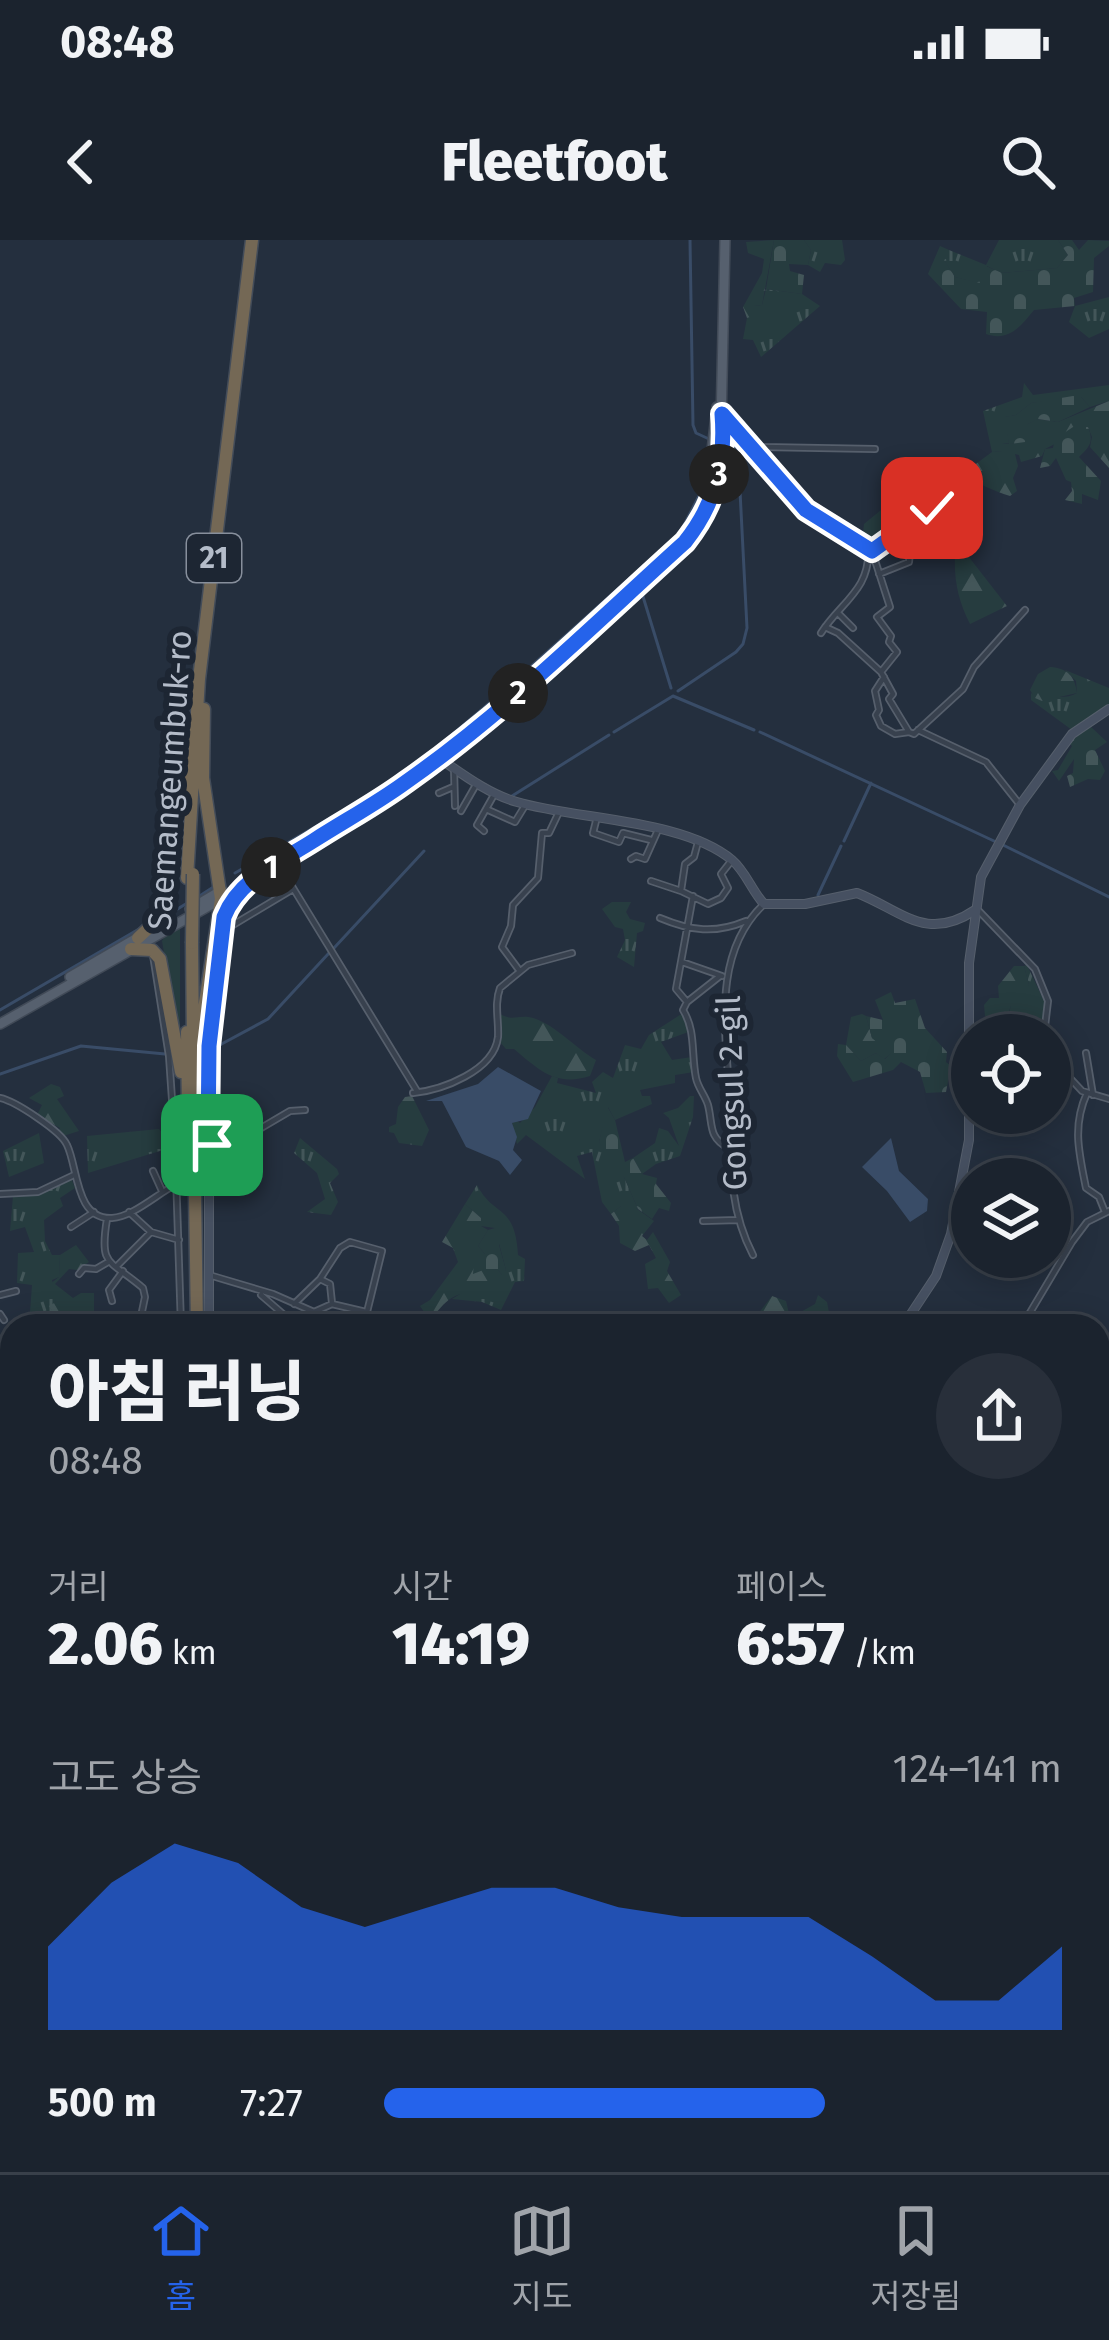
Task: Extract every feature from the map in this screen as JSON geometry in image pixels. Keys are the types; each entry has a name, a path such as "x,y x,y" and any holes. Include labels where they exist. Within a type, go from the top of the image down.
{"highway":[{"name":"Saemangeumbuk-ro","path":"194,1314 190,876 202,679 255,240"},
{"name":"21","path":"202,679 203,778 225,889"},
{"name":"21","path":"157,927 202,679"},
{"path":"221,926 225,889"},
{"name":"21","path":"201,1141 198,1048 221,926"},
{"path":"157,927 156,955 134,944 157,927"},
{"name":"Saemangeumbuk-ro","path":"189,945 201,1141 194,1314"},
{"name":"21","path":"156,955 180,1069 189,1172"}],"main road":[{"path":"437,756 524,688 685,542 705,516 716,494 722,240"},
{"path":"157,927 403,785 656,563 697,520 712,474 720,413"},
{"path":"225,889 277,861"},
{"path":"0,1022 134,944"}],"street":[{"path":"720,413 761,447 875,449"},
{"path":"741,431 806,510 870,550 890,608 877,617 897,652 875,691 881,726 895,734 914,732 963,688 974,667 1025,610"},
{"path":"870,550 938,505 963,513 965,534 939,543 911,542"},
{"path":"879,574 909,562 911,542 904,528"},
{"path":"870,550 858,592 823,630 838,633 882,674 893,694 889,699 914,732 992,766 1020,805"},
{"path":"838,613 853,628"},
{"path":"911,1314 936,1276 951,1234 970,1140 969,963 981,877 1020,805 1072,734 1109,709"},
{"path":"457,742 453,787 458,809 477,782"},
{"path":"437,756 495,793 526,804 698,842 732,860 764,904 805,904 857,893 899,917 935,923 962,919 976,910"},
{"path":"439,793 453,787"},
{"path":"484,831 477,825 495,793"},
{"path":"486,809 515,822 526,804"},
{"path":"519,970 502,947 513,905 538,878 541,836 549,833 559,812"},
{"path":"590,845 597,817"},
{"path":"631,860 636,856 645,859 658,830"},
{"path":"593,833 610,841 619,842 623,833 651,840"},
{"path":"681,890 685,864 694,857 698,842"},
{"path":"651,881 708,904 728,888 720,878 732,860"},
{"path":"277,861 415,1092 445,1086 480,1066 493,1054 497,992 519,970 572,953"},
{"path":"221,926 228,908 251,879"},
{"path":"221,926 293,889"},
{"path":"687,1002 673,983 682,962 693,896"},
{"name":"Gongsul 2-gil","path":"753,1255 738,1220 728,1148 730,1108 722,1028 724,976 746,922 764,904"},
{"path":"976,910 1035,969 1048,1001 1046,1014"},
{"path":"660,918 716,931 746,922"},
{"path":"156,955 178,1143 181,1314"},
{"path":"682,962 724,976"},
{"path":"724,976 687,1002 683,1010 692,1023 697,1081 714,1138 728,1148"},
{"path":"1029,1314 1087,1222 1107,1212 1100,1197 1086,1188 1076,1136 1079,1111 1090,1094 1086,1053"},
{"path":"1071,1081 1109,1099"},
{"path":"0,1098 20,1104 65,1139 83,1198 106,1219 129,1212 177,1184"},
{"path":"209,1314 201,1141 256,1132 290,1111 305,1110"},
{"path":"153,1172 162,1191"},
{"path":"0,1194 38,1192 74,1175"},
{"path":"71,1227 94,1212"},
{"path":"129,1212 151,1232 178,1240"},
{"path":"106,1219 102,1245 108,1262 143,1288 141,1314"},
{"name":"Gongsul 2-gil","path":"703,1221 738,1220"},
{"path":"112,1300 109,1290 120,1269 151,1232"},
{"path":"294,1304 320,1279 340,1248 350,1243 382,1251 363,1314"},
{"path":"79,1274 83,1268 97,1269 108,1262"},
{"path":"209,1275 314,1312"},
{"path":"320,1279 330,1284 332,1304"},
{"path":"0,1295 16,1291"},
{"path":"256,1291 283,1314"},
{"path":"312,1314 332,1304 365,1312"}],"green space":[{"path":"774,240 762,305 754,306 753,316 747,318 743,307 762,273 764,259 748,253 746,242"},
{"path":"774,240 804,240 811,250 808,265 789,264 790,271 804,275 802,294 766,289"},
{"path":"804,240 842,240 845,260 841,265 825,263 820,272 808,265 811,250"},
{"path":"999,240 1058,240 1068,255 1057,268 1001,273 987,266 985,285 955,277 943,259 949,257 949,250 986,265"},
{"path":"1058,240 1072,240 1079,250 1088,240 1109,241 1094,258 1093,292 1074,298 1075,306 1034,310 1019,327 1001,336 986,334 987,312 961,309 928,274 940,246 949,250 944,260 955,277 984,284 986,266 1002,273 1057,268 1068,255"},
{"path":"766,289 802,294 820,306 761,357 753,340 743,339 747,318 753,315 753,306 762,305"},
{"path":"1109,297 1109,329 1089,338 1069,322 1075,306"},
{"path":"1024,383 1033,395 1109,385 1109,401 1090,407 1081,397 1031,403 1005,417 1009,443 1002,444 1002,451 992,452 983,411 1022,397"},
{"path":"1073,396 1090,407 1058,422 1038,419 1028,424 1025,442 1009,444 1004,417 1016,415 1031,403"},
{"path":"1109,401 1109,468 1090,447 1088,427 1045,449 1042,456 1021,462 1015,454 1017,491 1010,496 961,475 992,452 1002,451 1002,444 1017,443 1028,424 1037,419 1058,422"},
{"path":"1073,427 1088,427 1090,444 1079,457 1101,481 1098,500 1082,494 1082,504 1065,500 1072,491 1071,482 1056,458 1050,466 1040,468 1045,449 1053,448 1055,439"},
{"path":"926,481 932,505 873,548 863,534 864,524 886,506 889,509 894,502 891,488"},
{"path":"965,552 1007,606 970,624 955,575 955,557"},
{"path":"1050,667 1070,674 1077,693 1042,701 1035,698 1030,690 1038,674"},
{"path":"1065,670 1109,688 1109,705 1072,730 1031,700 1031,693 1042,701 1077,693 1076,681"},
{"path":"1090,726 1107,742 1095,750 1105,771 1100,780 1088,779 1070,787 1067,776 1073,773 1074,759 1059,781 1052,771 1058,770 1072,746 1069,743"},
{"path":"612,902 631,902 626,912 630,919 645,923 637,933 634,967 617,957 625,940 623,929 615,927 602,909"},
{"path":"180,927 180,1041 162,941"},
{"path":"1014,966 1024,966 1029,985 1024,993 1032,999 1022,1011 1011,1005 1008,1014 985,1014 990,998 999,998 998,986"},
{"path":"1024,966 1045,1003 1044,1014 1009,1014 1011,1004 1029,985"},
{"path":"891,992 895,1003 915,999 925,1028 947,1052 946,1062 951,1066 946,1092 926,1093 920,1072 901,1062 893,1070 853,1082 837,1056 838,1044 846,1045 861,1061 876,1053 885,1059 892,1052 872,1038 866,1016 883,1020 875,1000"},
{"path":"683,1013 691,1031 661,1042 672,1060 692,1057 694,1072 675,1075 675,1083 640,1090 642,1096 650,1096 652,1104 615,1120 608,1107 599,1142 624,1177 638,1209 621,1206 611,1214 602,1202 592,1152 577,1156 585,1179 526,1135 517,1144 512,1123 520,1123 535,1107 552,1076 558,1078 557,1083 596,1093 592,1082 603,1072 613,1078 625,1045 641,1049 649,1035"},
{"path":"500,1014 537,1019 554,1029 596,1060 590,1076 558,1078 514,1049 506,1049 500,1042"},
{"path":"862,1014 872,1038 893,1052 884,1059 876,1053 861,1061 846,1045 851,1017"},
{"path":"51,1084 60,1087 64,1096 57,1099 79,1131 63,1136 60,1128 37,1115 42,1105 29,1098"},
{"path":"412,1096 429,1130 422,1146 399,1143 389,1132 396,1124 398,1107"},
{"path":"694,1096 693,1117 680,1156 642,1174 633,1158 655,1143 659,1128 668,1131 679,1146 663,1113 678,1108"},
{"path":"607,1106 625,1162 633,1158 642,1174 657,1178 656,1184 671,1203 669,1211 659,1208 652,1219 638,1209 624,1177 601,1162 606,1154 599,1142"},
{"path":"159,1129 173,1147 88,1173 87,1136"},
{"path":"39,1133 44,1163 9,1177 3,1151"},
{"path":"300,1138 337,1169 339,1174 330,1183 338,1202 331,1215 307,1212 325,1199 317,1173 294,1153"},
{"path":"71,1178 75,1188 60,1198 63,1206 44,1220 45,1241 52,1255 60,1255 59,1277 52,1280 56,1302 50,1307 54,1314 31,1314 32,1285 17,1283 18,1253 34,1252 25,1227 10,1231 13,1196 36,1194"},
{"path":"477,1185 508,1219 518,1255 525,1259 524,1281 515,1282 501,1310 482,1302 452,1299 465,1291 488,1290 506,1270 495,1228 481,1226 481,1218 465,1204"},
{"path":"465,1204 488,1230 478,1246 485,1254 486,1268 503,1276 488,1291 465,1293 450,1299 435,1314 424,1314 420,1306 430,1300 458,1262 453,1248 442,1242"},
{"path":"621,1206 633,1206 654,1221 642,1236 647,1240 653,1232 670,1262 667,1271 681,1295 669,1303 658,1288 648,1289 645,1264 656,1258 649,1245 635,1251 620,1243 619,1226 611,1214"},
{"path":"495,1228 503,1238 499,1245 506,1270 503,1276 498,1270 486,1269 473,1274 474,1262 485,1254 478,1246 488,1230"},
{"path":"76,1245 89,1262 69,1269 55,1284 73,1298 94,1293 94,1314 54,1314 49,1306 56,1302 50,1284 59,1277 60,1255"},
{"path":"818,1295 827,1302 829,1314 797,1314 815,1304"},
{"path":"772,1296 786,1301 789,1314 758,1314"}],"water":[{"path":"498,1067 541,1091 528,1119 512,1123 517,1137 513,1150 522,1160 510,1175 499,1161 466,1147 442,1101 426,1101 478,1084"},
{"path":"891,1138 899,1171 928,1199 927,1211 910,1222 862,1167"}],"waterway":[{"path":"690,240 693,425 696,433 709,439"},
{"path":"678,691 736,652 747,628 738,452 730,441"},
{"path":"683,527 703,488"},
{"path":"654,557 665,547"},
{"path":"518,678 649,561"},
{"path":"641,590 671,688"},
{"path":"374,793 413,768 514,682"},
{"path":"614,732 673,696 754,730"},
{"path":"760,732 994,841"},
{"path":"512,796 609,735"},
{"path":"844,841 871,783"},
{"path":"235,873 369,796"},
{"path":"1003,845 1109,897"},
{"path":"818,895 841,846"},
{"path":"334,948 424,851"},
{"path":"198,897 215,886"},
{"path":"166,916 189,902"},
{"path":"0,1010 139,929"},
{"path":"216,1047 268,1019 329,953"},
{"path":"0,1074 81,1046 165,1054"}],"route":[{"path":"212,1145 208,1143 209,1046 224,917 231,902 251,879 439,758 685,542 716,494 722,414 806,510 872,551 932,508"}]}
